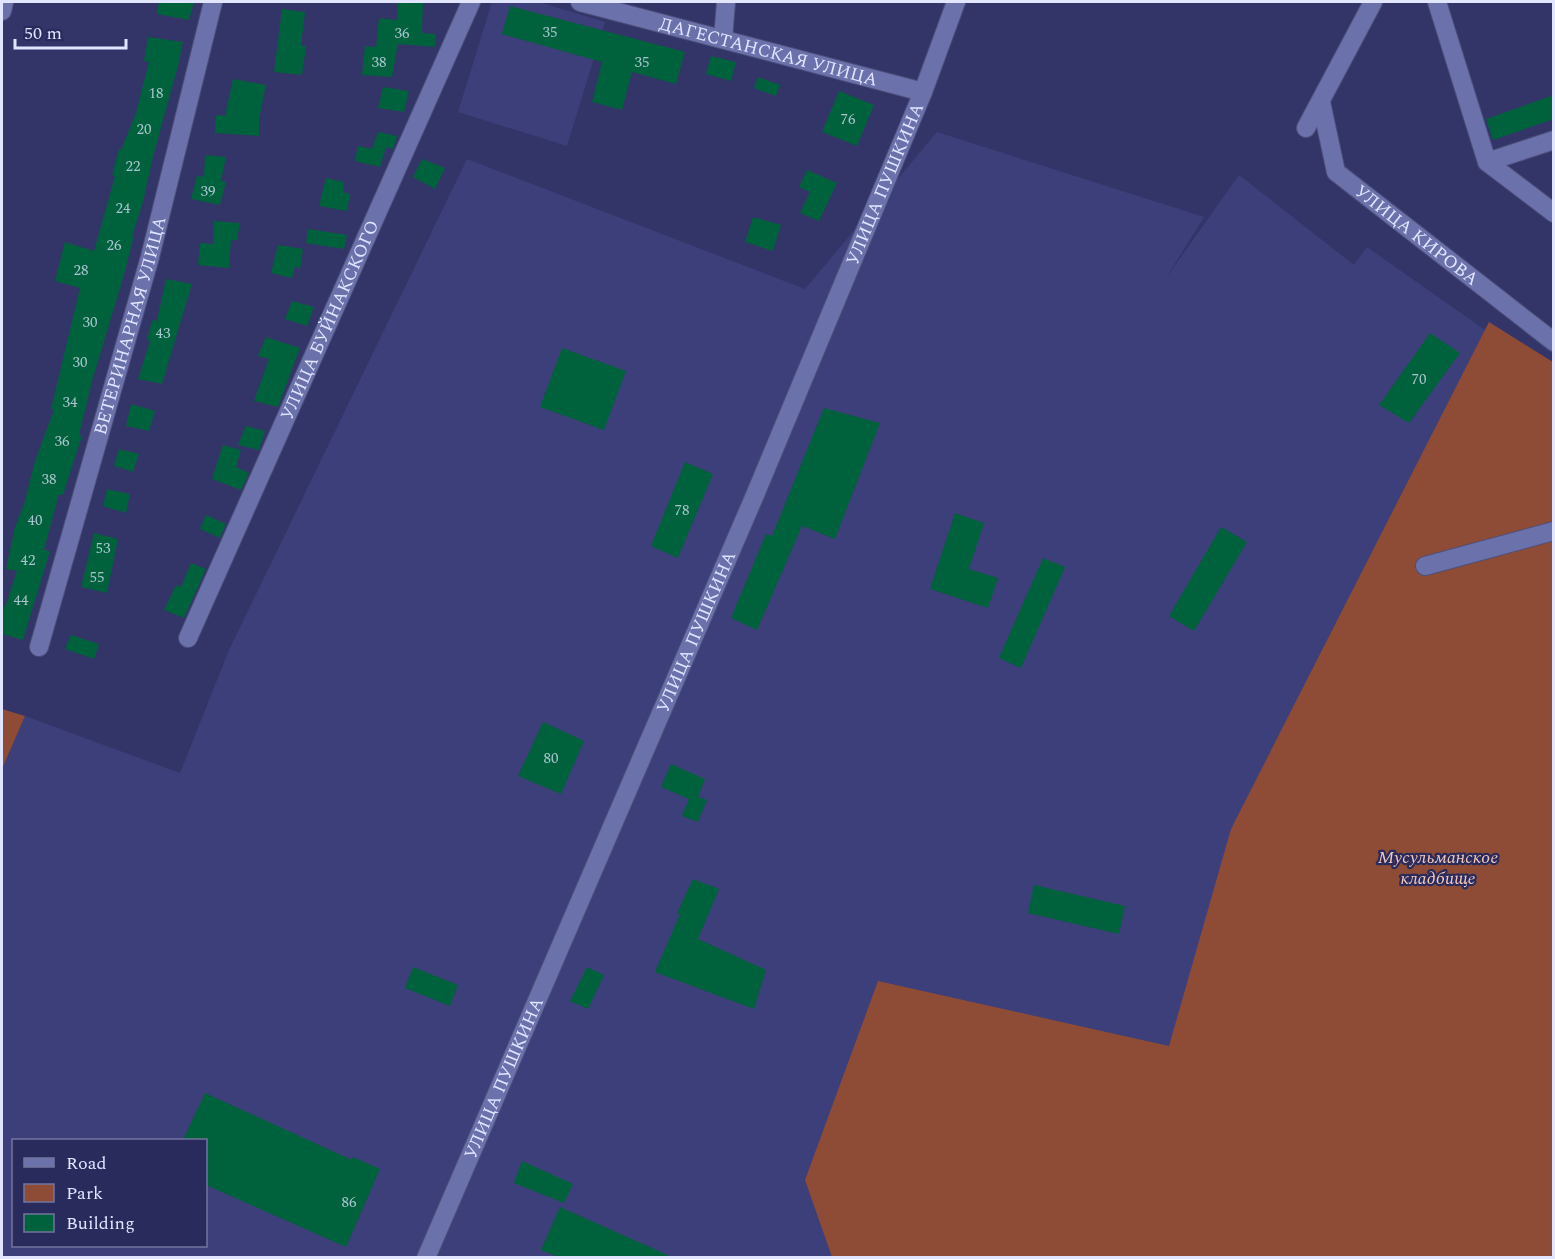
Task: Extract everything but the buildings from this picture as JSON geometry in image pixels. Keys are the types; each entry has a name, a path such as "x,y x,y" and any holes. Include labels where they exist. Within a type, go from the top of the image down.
{"street":[{"path":"2,11 4,2"},
{"name":"ВЕТЕРИНАРНАЯ УЛИЦА","path":"39,647 150,257 213,2"},
{"name":"УЛИЦА БУЙНАКСКОГО","path":"188,638 471,2"},
{"name":"ДАГЕСТАНСКАЯ УЛИЦА","path":"580,2 923,92"},
{"path":"723,39 726,2"},
{"name":"УЛИЦА ПУШКИНА","path":"426,1257 750,506 923,92 956,2"},
{"path":"1306,128 1373,2"},
{"path":"1437,2 1487,162 1554,213"},
{"name":"УЛИЦА КИРОВА","path":"1321,102 1336,172 1554,342"},
{"path":"1487,162 1554,140"},
{"path":"1425,566 1554,531"}],"shaded area":[{"path":"492,2 539,2 605,22 567,146 458,112"},
{"path":"937,132 1204,217 1166,278 1239,175 1354,265 1367,247 1492,335 1188,1058 854,1257 2,1258 2,769 25,716 180,773 229,650 467,159 805,289"}],"green space":[{"name":"Мусульманское кладбище","path":"1489,322 1553,362 1553,1257 832,1257 805,1180 878,981 1169,1046 1231,829"},
{"path":"2,709 25,716 2,769"}]}
